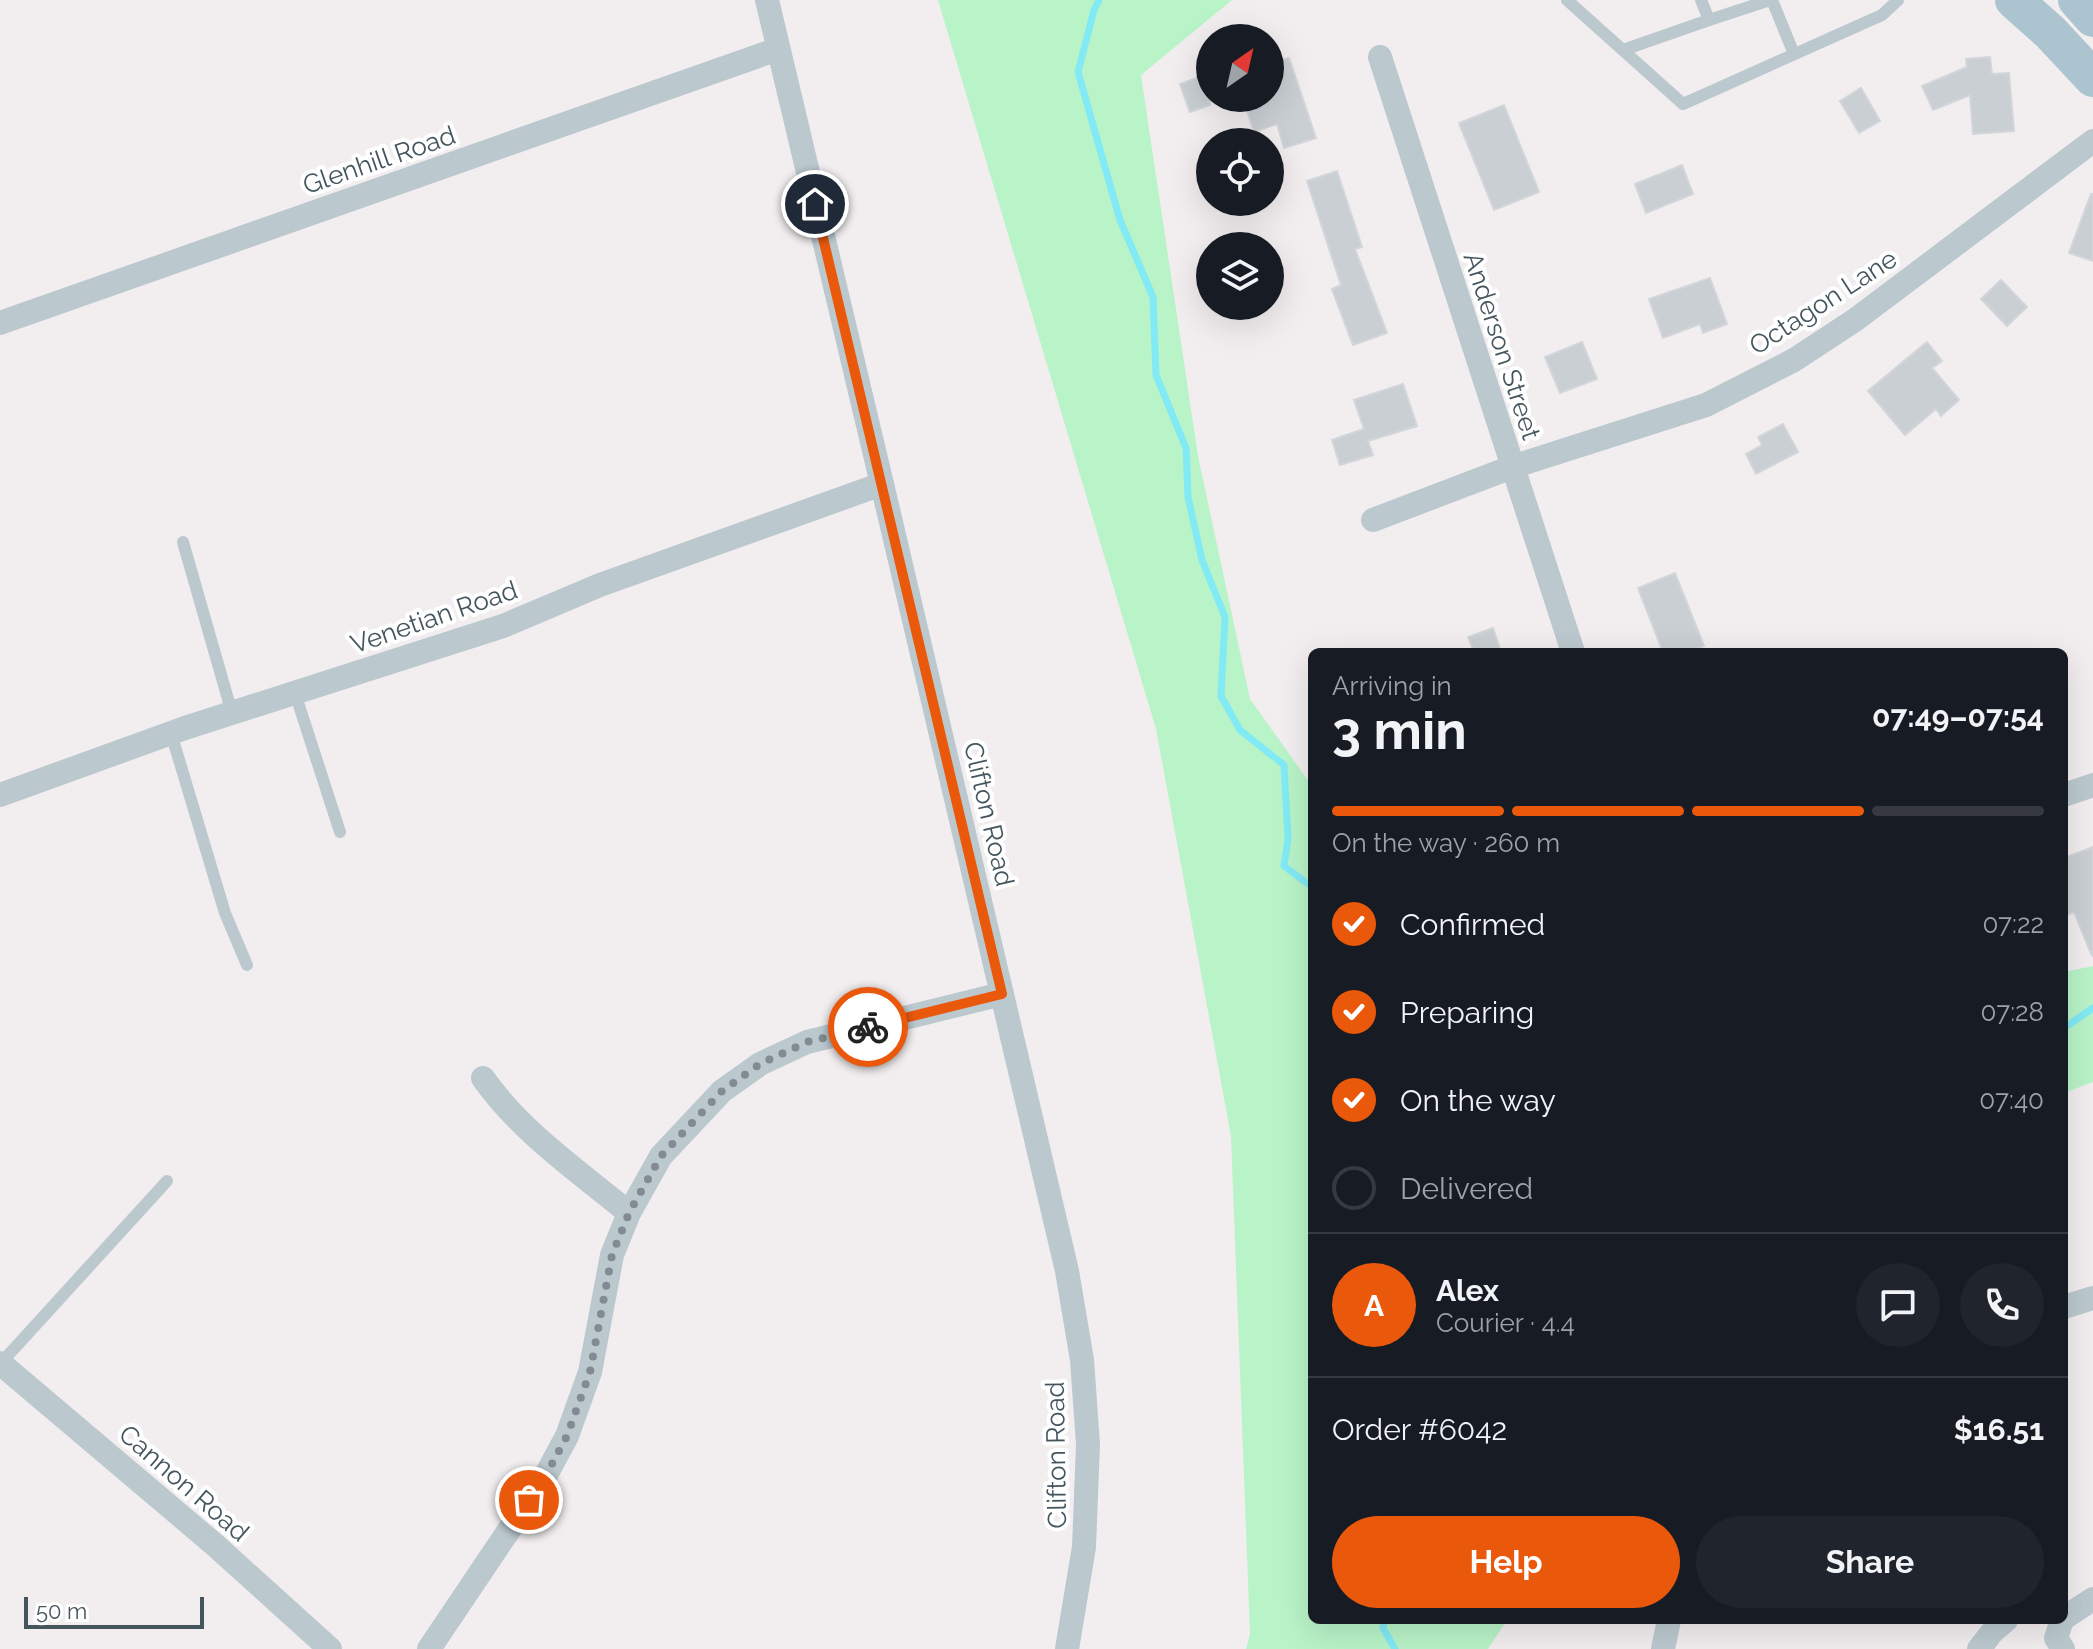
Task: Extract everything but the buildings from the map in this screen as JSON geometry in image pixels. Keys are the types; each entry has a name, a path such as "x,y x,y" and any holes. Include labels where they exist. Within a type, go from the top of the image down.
{"main road":[{"path":"2014,0 2050,32 2093,78"},
{"path":"2077,0 2093,18"}],"street":[{"name":"Clifton Road","path":"767,0 1067,1271 1082,1360 1088,1444 1084,1547 1067,1649"},
{"name":"Glenhill Road","path":"0,323 778,49"},
{"name":"Anderson Street","path":"1380,57 1572,648"},
{"name":"Octagon Lane","path":"1373,520 1512,467 1706,405 1794,360 1855,320 2093,141"},
{"name":"Venetian Road","path":"0,795 171,733 503,626 600,585 882,484"},
{"path":"2068,794 2093,785"},
{"path":"429,1649 546,1475 567,1436 590,1372 612,1255 629,1213 661,1156 722,1091 760,1064 807,1042 1002,994"},
{"path":"483,1078 501,1103 528,1128 629,1213"},
{"path":"2068,1306 2093,1298"},
{"name":"Cannon Road","path":"0,1363 218,1547 330,1649"},
{"path":"2068,1616 2093,1599"},
{"path":"1663,1649 1668,1624"},
{"path":"1979,1649 2001,1624"},
{"path":"2061,1624 2056,1638 2063,1649"}],"lane":[{"path":"1567,0 1683,104 1882,15 1898,0"},
{"path":"1701,0 1709,20"},
{"path":"1623,50 1771,0 1794,54"},
{"path":"183,542 232,713"},
{"path":"295,693 340,832"},
{"path":"171,733 225,913 247,965"},
{"path":"0,1363 167,1181"}],"green space":[{"path":"938,0 1232,0 1203,24 1196,24 1196,30 1141,75 1198,456 1250,699 1308,780 1308,1624 1504,1624 1488,1649 1246,1649 1250,1634 1231,1136 1156,729"},
{"path":"2093,966 2093,1082 2068,1091 2068,971"}],"waterway":[{"path":"1099,0 1078,72 1120,220 1153,297 1156,375 1186,448 1188,497 1202,560 1225,617 1221,696 1240,730 1284,765 1288,839 1284,866 1308,884"},
{"path":"2068,1025 2093,1008"},
{"path":"1384,1624 1395,1649"}],"way so far":[{"path":"529,1500 567,1436 590,1372 612,1255 629,1213 661,1156 722,1091 760,1064 807,1042 868,1027"}],"route":[{"path":"815,204 1002,994 868,1027"}]}
